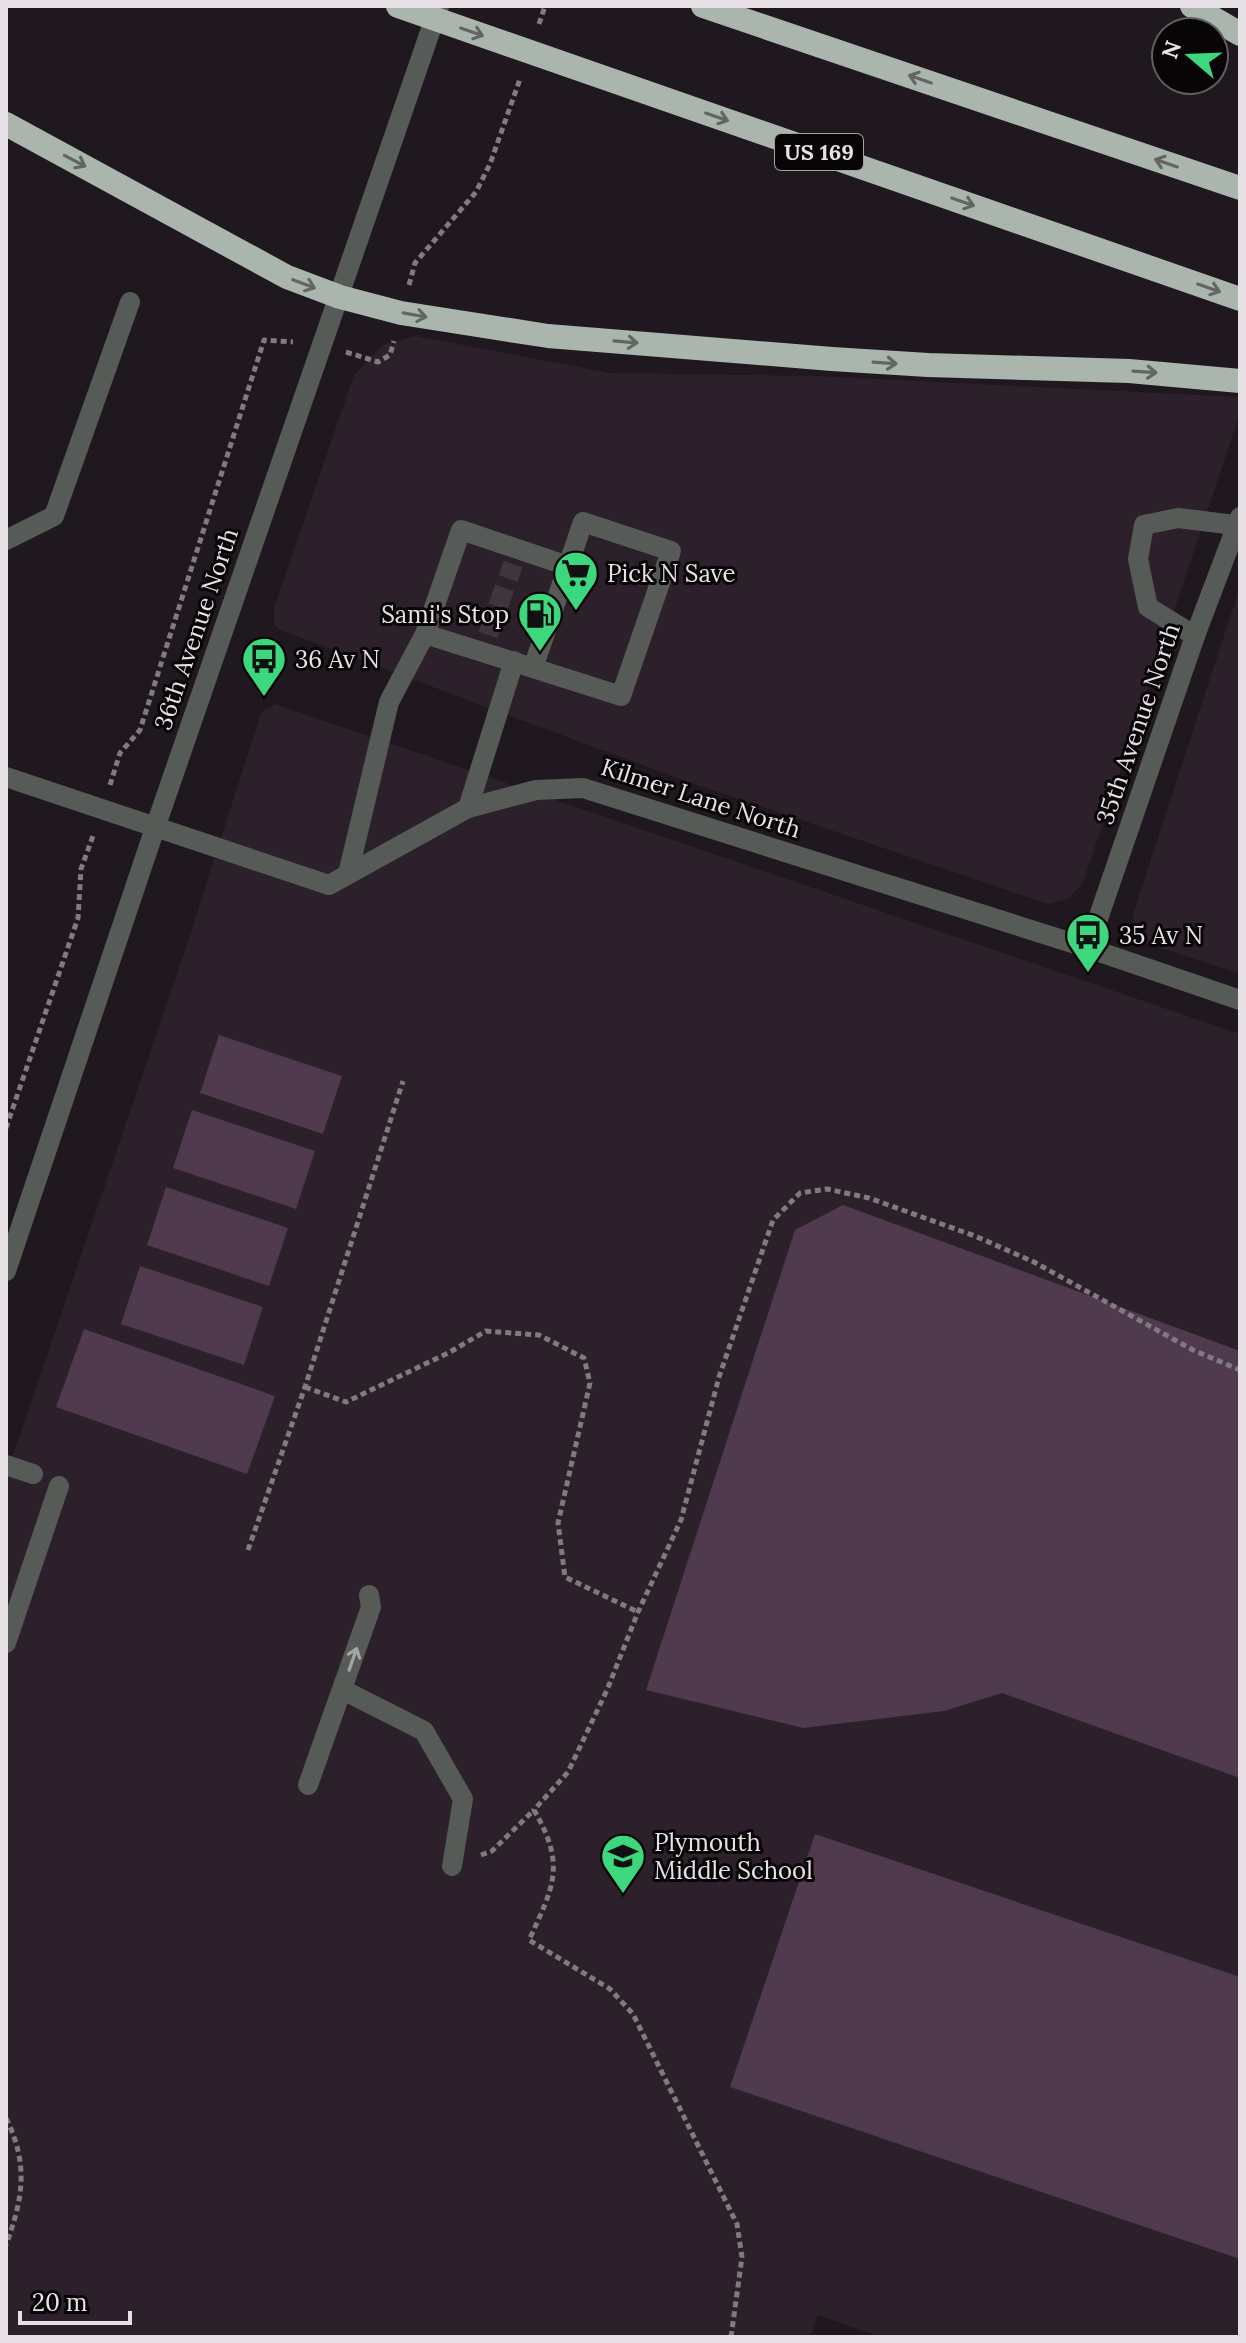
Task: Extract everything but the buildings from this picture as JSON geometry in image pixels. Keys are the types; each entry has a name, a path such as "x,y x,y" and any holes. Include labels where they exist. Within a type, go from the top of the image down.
{"highway":[{"name":"US 169","path":"398,6 1240,299"},
{"path":"703,6 1240,188"},
{"path":"1192,6 1240,34"},
{"path":"6,124 287,277 340,297 401,313 548,336 912,364 1129,371 1240,381"}],"street":[{"name":"36th Avenue North","path":"6,1271 155,828 439,6"},
{"path":"6,540 54,516 130,302"},
{"path":"1195,636 1148,607 1138,559 1144,525 1178,518 1238,521"},
{"name":"35th Avenue North","path":"1088,948 1195,636 1238,521"},
{"path":"425,634 485,643 523,665 621,696 671,551 583,522 568,566 523,665 468,808"},
{"path":"348,874 389,702 425,634 461,530 515,556 568,566"},
{"name":"Kilmer Lane North","path":"6,777 329,885 468,808 536,790 583,788 1088,948 1240,1000"},
{"path":"6,1465 33,1474"},
{"path":"6,1643 59,1486"},
{"path":"308,1785 371,1607 369,1595"},
{"path":"343,1690 424,1731 463,1799 452,1866"}],"path":[{"path":"535,35 545,6"},
{"path":"476,192 490,164 520,78"},
{"path":"6,1128 78,918 81,869"},
{"path":"248,1550 305,1387 403,1081"},
{"path":"452,1866 492,1851 568,1772 681,1520 719,1377 773,1220 800,1193 827,1189 869,1198 975,1236 1034,1262 1193,1350 1240,1370"},
{"path":"305,1387 346,1402 450,1352 486,1331 539,1335 584,1358 590,1383 558,1523 565,1577 638,1612"},
{"path":"534,1810 548,1834 555,1864 551,1891 529,1940 610,1989 633,2014 737,2224 742,2257 731,2337"},
{"path":"6,2118 16,2138 23,2175 19,2209 6,2245"}],"shaded area":[{"path":"416,336 610,373 815,376 1240,397 1240,413 1083,883 1068,899 1048,904 677,778 278,629 274,623 274,608 354,375 383,345"},
{"path":"1240,587 1240,974 1140,941 1133,931 1134,911"},
{"name":"Plymouth Middle School","path":"275,704 1240,1034 1240,2337 881,2337 818,2315 810,2337 6,2337 6,1476 188,941 261,713"},
{"path":"219,1035 342,1076 323,1134 200,1093"},
{"path":"192,1110 315,1151 296,1209 173,1168"},
{"path":"166,1187 288,1228 269,1286 147,1245"},
{"path":"843,1205 1240,1351 1240,1778 1002,1693 944,1711 803,1728 646,1690 795,1230"},
{"path":"140,1266 263,1307 244,1365 121,1324"},
{"path":"84,1329 275,1396 247,1474 56,1407"},
{"path":"815,1834 1240,1977 1240,2259 730,2087"}],"tunnel":[{"path":"488,635 513,564"}],"place":[{"name":"Pick N Save","path":"576,612"},
{"name":"Sami's Stop","path":"540,653"},
{"name":"36 Av N","path":"264,698"},
{"name":"35 Av N","path":"1088,974"},
{"name":"Plymouth Middle School","path":"623,1895"}]}
